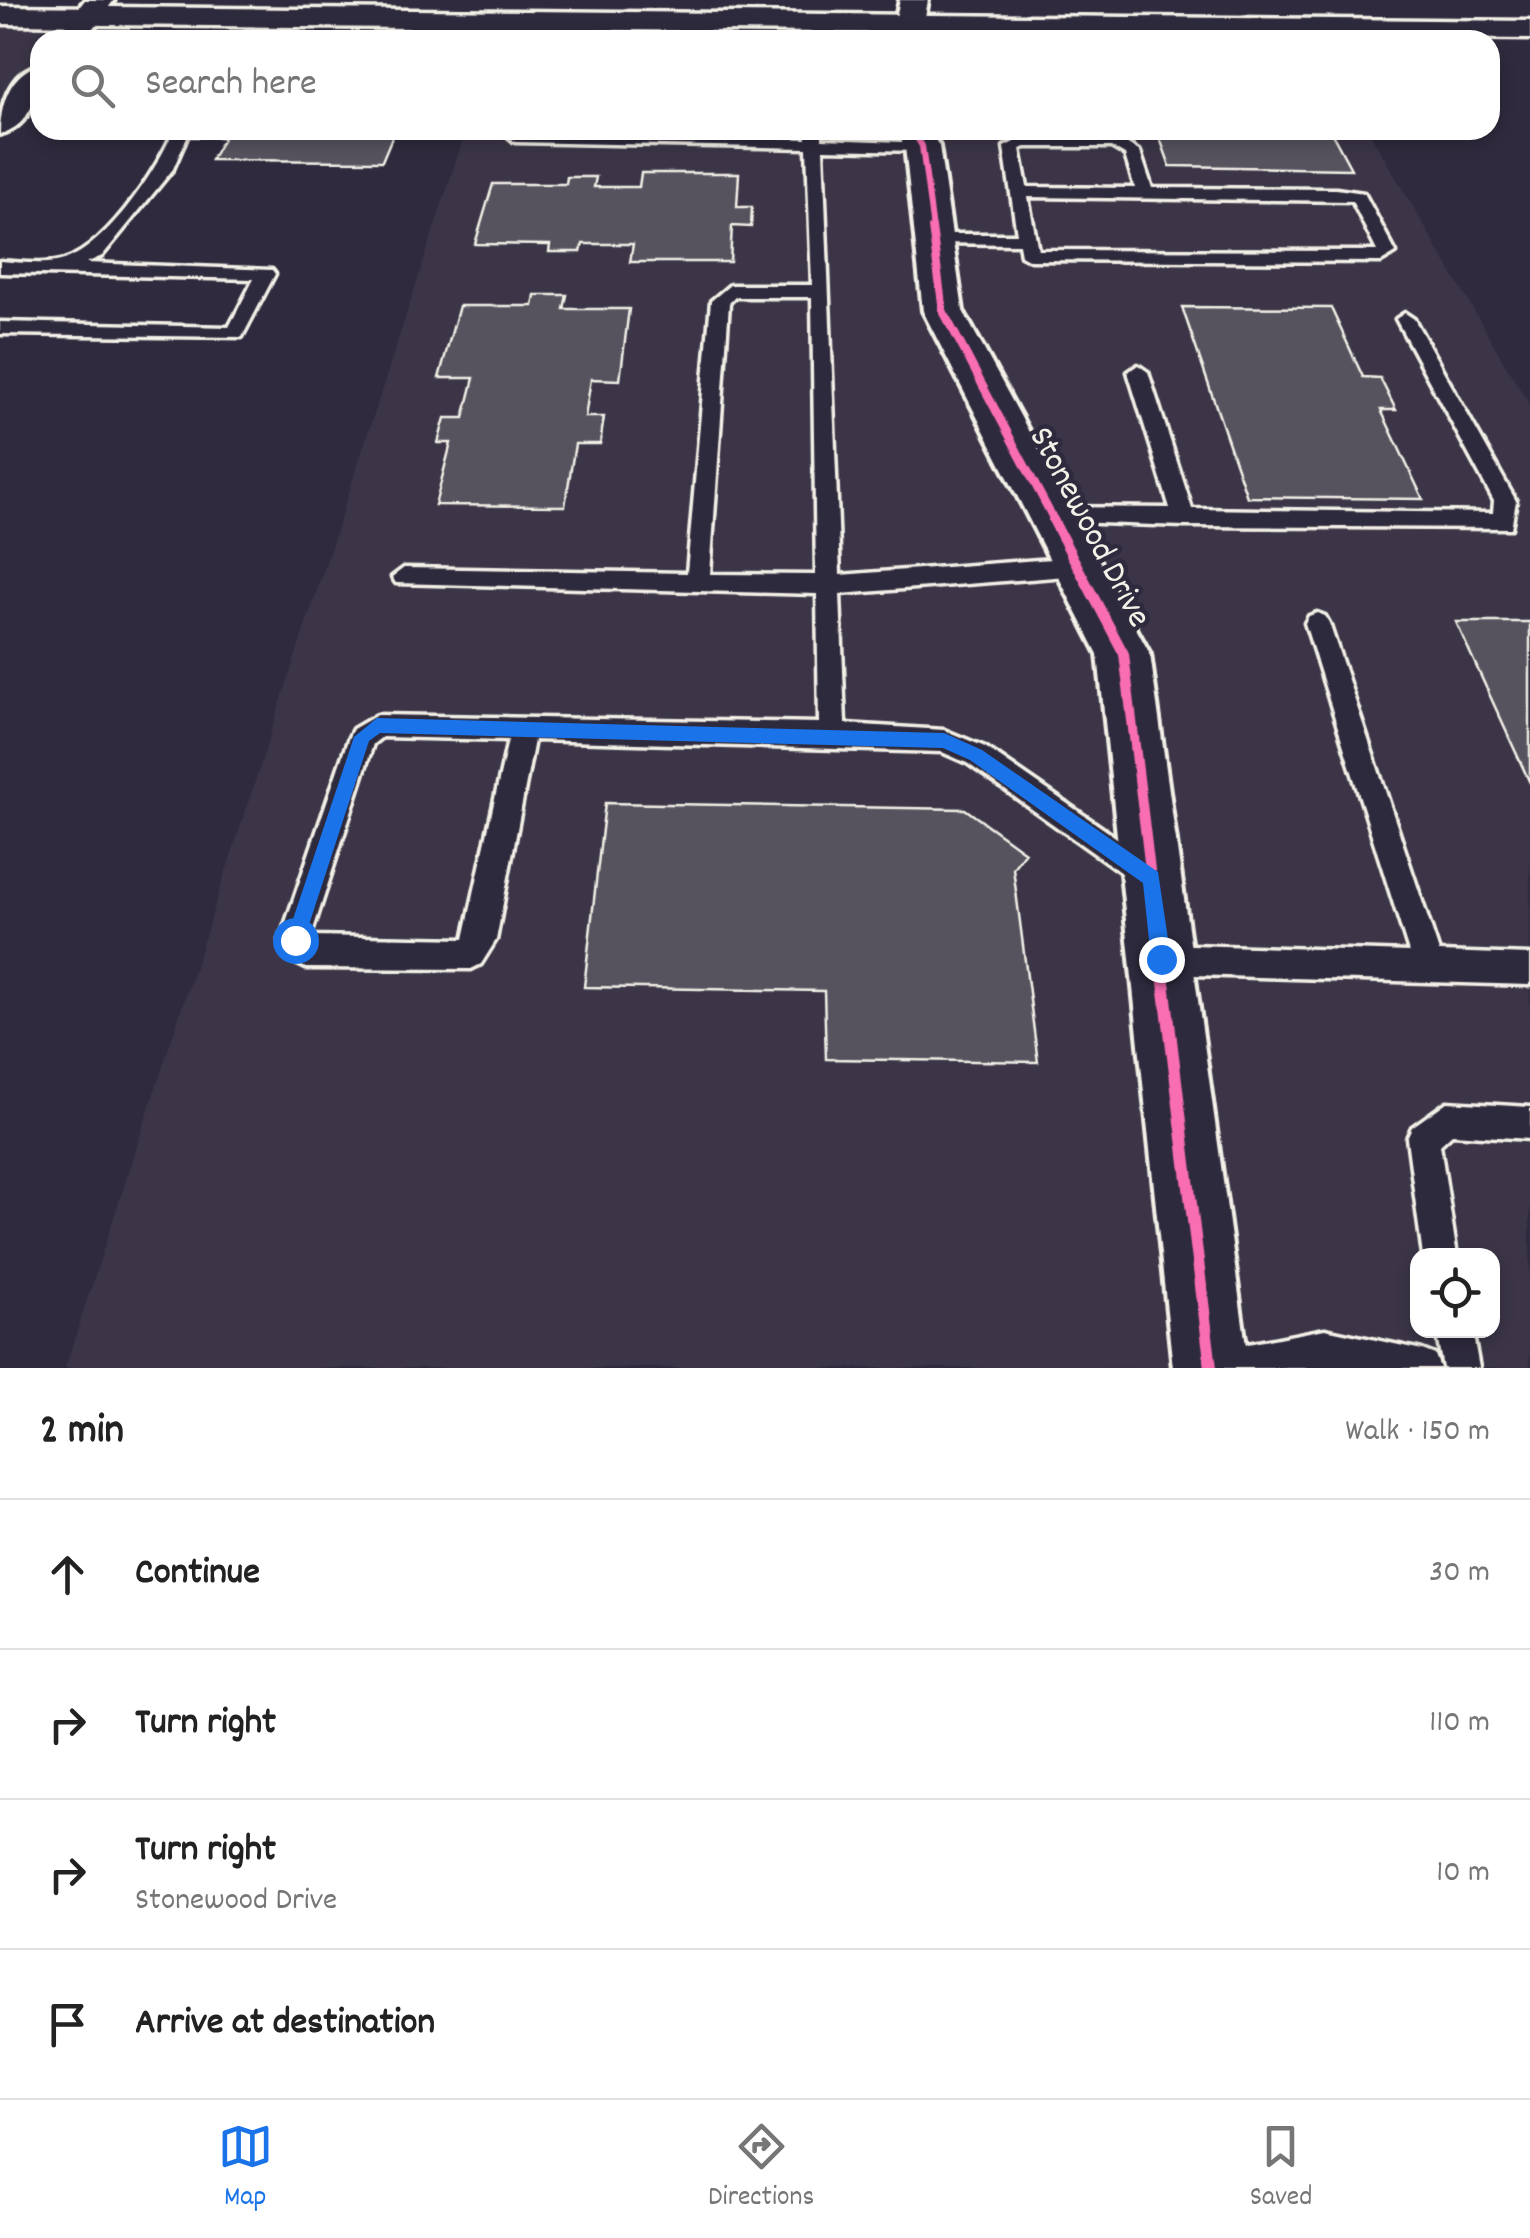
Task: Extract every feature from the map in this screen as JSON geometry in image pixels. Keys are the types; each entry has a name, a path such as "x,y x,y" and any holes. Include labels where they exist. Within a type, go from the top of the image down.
{"main road":[{"path":"0,14 93,8 912,27 1530,30"}],"street":[{"path":"76,30 93,8"},
{"path":"0,124 30,90"},
{"name":"Stonewood Drive","path":"923,140 943,312 1124,654 1214,1368"}],"lane":[{"path":"60,268 96,252 168,166 178,140"},
{"path":"814,140 831,585 832,735"},
{"path":"1019,192 1358,196 1387,253 1381,257 1030,255 1019,192 1012,146 1024,142 1114,142 1132,152 1146,192"},
{"path":"934,239 1027,239"},
{"path":"0,266 266,274 235,334 0,328"},
{"path":"698,584 720,301 730,291 821,291"},
{"path":"1050,515 1503,522 1505,502 1405,320"},
{"path":"1138,372 1184,518"},
{"path":"404,577 831,585 1078,566"},
{"path":"1317,623 1429,967"},
{"path":"523,728 481,940 471,954 306,953 295,940 362,737 377,726 523,728 832,735 944,740 976,755 1152,878"},
{"path":"1161,959 1530,970"},
{"path":"1439,1248 1423,1138 1447,1118 1530,1123"},
{"path":"1456,1338 1462,1368"},
{"path":"1214,1368 1325,1347 1422,1368"}],"shaded area":[{"path":"0,24 43,24 51,30 30,30 30,66 0,103"},
{"path":"500,26 906,30 499,30"},
{"path":"463,140 1374,140 1530,406 1530,1368 65,1368"}],"building":[{"path":"222,140 391,140 382,161 211,160"},
{"path":"1161,140 1335,140 1351,169 1170,166"},
{"path":"641,173 739,173 737,207 752,207 751,227 732,226 730,262 630,262 633,244 583,244 581,252 549,252 550,245 475,244 493,184 566,184 567,177 596,177 594,187 639,187"},
{"path":"535,295 567,295 564,309 629,309 620,380 591,379 585,417 604,417 600,444 575,444 565,506 435,505 451,443 438,443 445,418 464,418 474,378 439,378 459,306 533,306"},
{"path":"1182,307 1331,308 1363,377 1380,378 1396,410 1381,410 1423,499 1247,497"},
{"path":"1456,622 1530,622 1530,783"},
{"path":"605,803 965,809 1025,852 1013,868 1038,1062 826,1059 824,991 584,987"}],"cycle path":[{"path":"918,140 943,311 1124,654 1211,1368"}],"route":[{"path":"295,940 362,737 377,726 832,735 944,740 976,755 1152,878 1161,959"}]}
